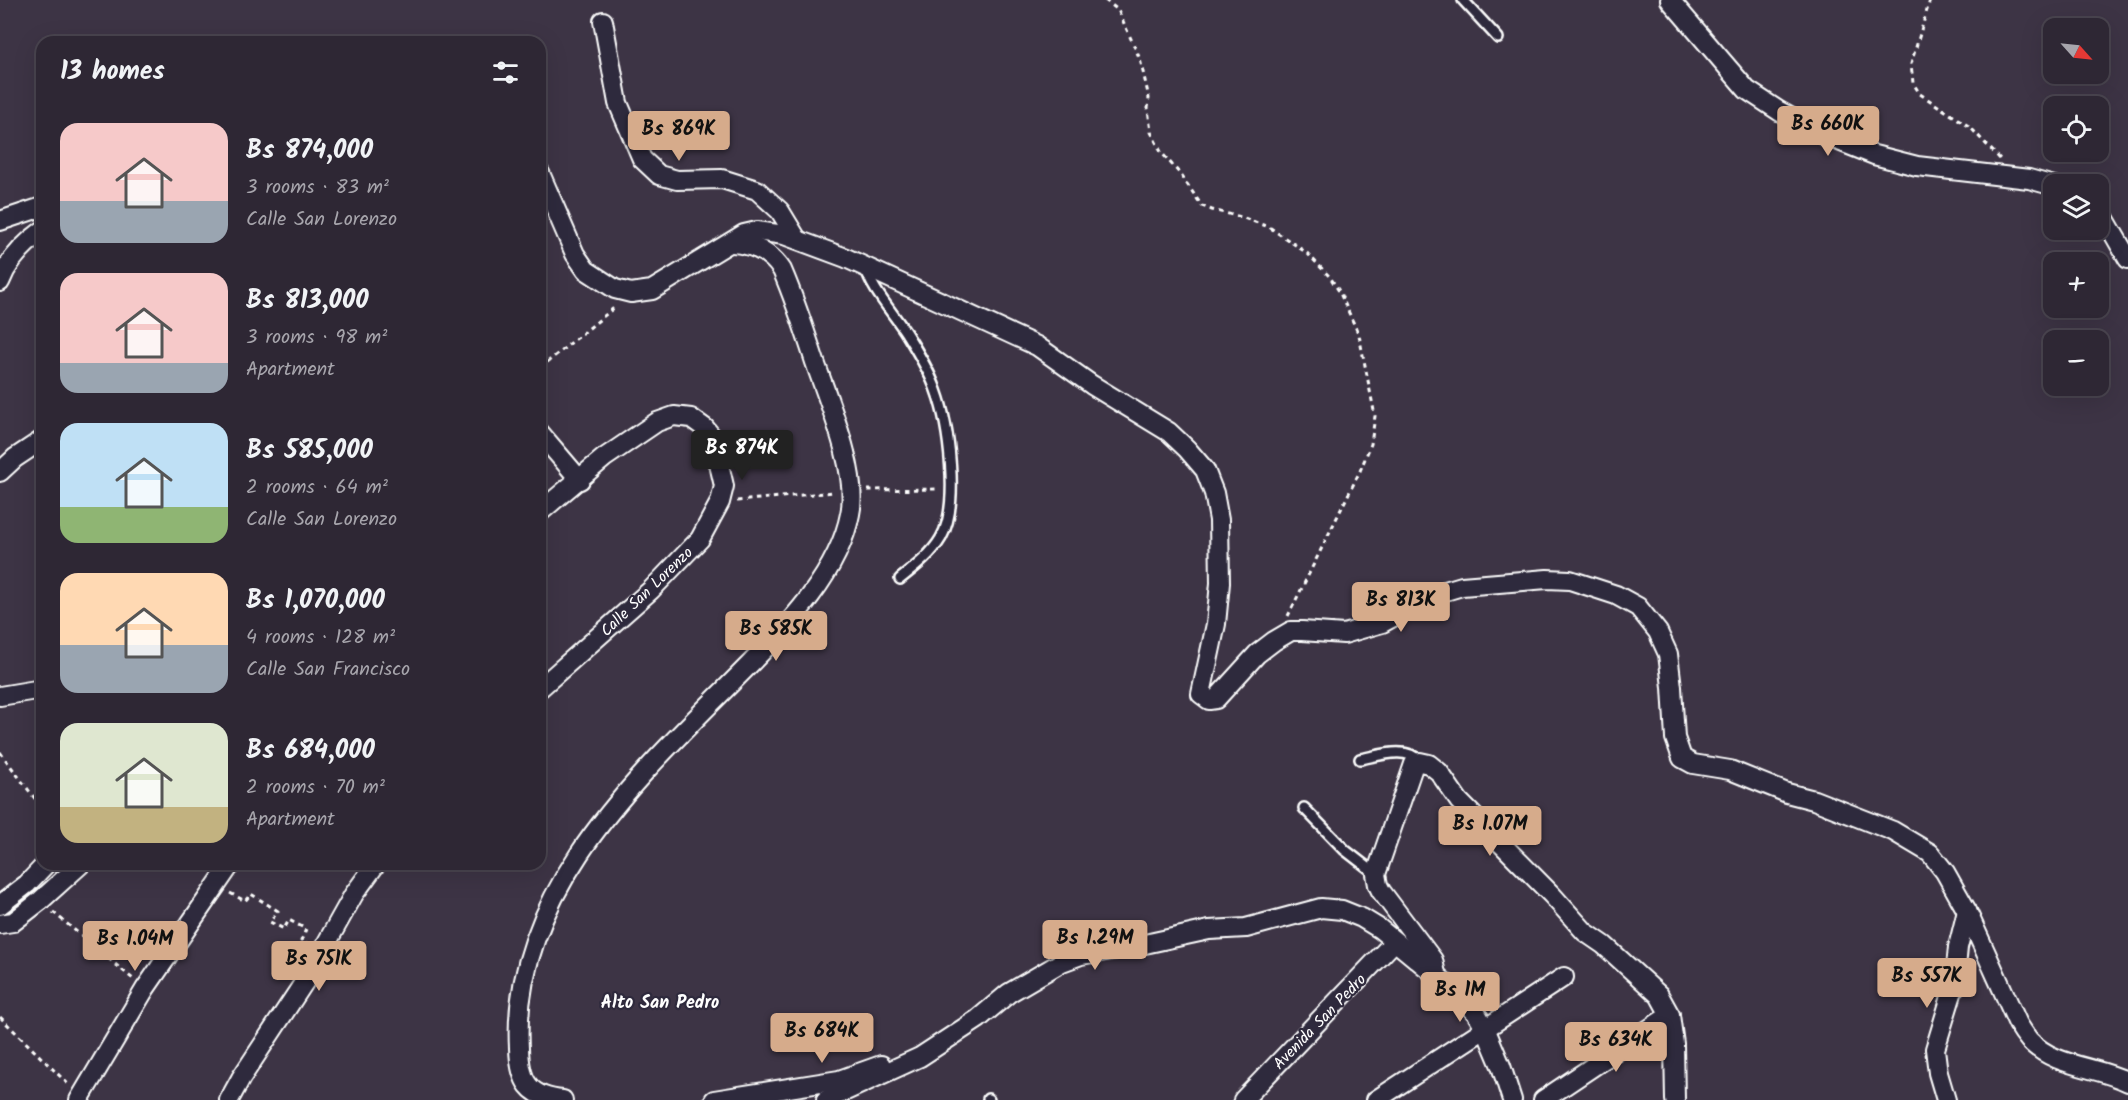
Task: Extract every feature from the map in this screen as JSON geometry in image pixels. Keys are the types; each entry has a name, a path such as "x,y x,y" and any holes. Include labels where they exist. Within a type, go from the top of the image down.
{"street":[{"path":"1670,0 1747,90 1821,134 1874,155 1917,166 2014,177 2043,184"},
{"path":"603,21 618,103 642,159 659,175 677,180 722,179 757,190 780,211 797,239"},
{"path":"546,187 571,246 586,270 615,289 631,293 652,290 744,234 758,231 797,239 866,267 1037,346 1092,385 1169,432 1204,470 1214,493 1219,520 1221,562 1216,624 1201,694 1209,700 1216,699 1257,654 1291,632 1344,634 1382,623 1435,594 1462,586 1547,579 1570,580 1591,585 1638,607 1658,632 1668,654 1675,738 1682,758 1693,764 1730,770 1787,794 1814,800 1893,831 1930,853 1945,872 1967,911 2018,1024 2028,1040 2046,1053 2078,1066 2111,1074 2128,1082"},
{"path":"0,221 36,209"},
{"path":"2109,226 2128,259"},
{"path":"0,282 25,243 36,235"},
{"path":"563,1100 547,1098 536,1093 526,1084 520,1070 518,1038 520,996 526,966 543,919 565,875 610,812 647,769 790,622 837,554 850,514 853,490 835,418 782,270 775,259 762,251 746,244 732,243"},
{"name":"Calle San Lorenzo","path":"546,507 604,458 657,422 674,416 691,418 705,428 712,438 724,486 720,502 700,539 651,590 546,683"},
{"path":"546,440 580,480"},
{"path":"0,472 15,458 36,444"},
{"path":"0,696 36,690"},
{"path":"1436,976 1433,960 1381,891 1376,874 1414,764 1420,762 1429,764 1439,772 1459,801 1552,895 1585,932 1604,945 1659,995 1670,1015 1674,1044 1675,1100"},
{"path":"0,905 27,884 40,870"},
{"path":"0,924 13,922 74,870"},
{"path":"80,1098 145,989 227,870"},
{"path":"229,1100 259,1049 307,978 354,894 372,870"},
{"path":"826,1100 920,1057 978,1019 1009,993 1062,962 1081,955 1209,930 1246,928 1322,908 1342,910 1380,929 1454,990 1476,1013 1485,1028 1512,1100"},
{"path":"1946,1100 1938,1074 1935,1049 1954,987 1958,947 1967,911"},
{"name":"Avenida San Pedro","path":"1244,1100 1394,942"},
{"path":"1376,1100 1564,976"},
{"path":"1543,1100 1670,1015"},
{"path":"714,1100 839,1080 911,1055 920,1057"}],"lane":[{"path":"1463,0 1498,38"},
{"path":"866,267 869,279 907,335 935,387 948,440 951,505 947,526 934,549 900,579"},
{"path":"1360,759 1406,752 1420,762"},
{"path":"1304,808 1345,850 1376,874"}],"path":[{"path":"1105,0 1118,10 1140,59 1149,98 1151,132 1161,152 1181,175 1202,206 1269,227 1307,253 1339,291 1359,335 1375,416 1371,444 1360,471 1289,613 1291,632"},
{"path":"1930,0 1911,64 1913,83 1920,94 1970,127 2014,177"},
{"path":"546,363 631,293"},
{"path":"0,752 36,800"},
{"path":"216,885 244,901 251,894 278,911 270,922 284,929 289,920 306,928 301,941 320,952"},
{"path":"40,901 145,989"},
{"path":"0,1017 80,1098"}],"district":[{"name":"Alto San Pedro","path":"660,1002"}]}
